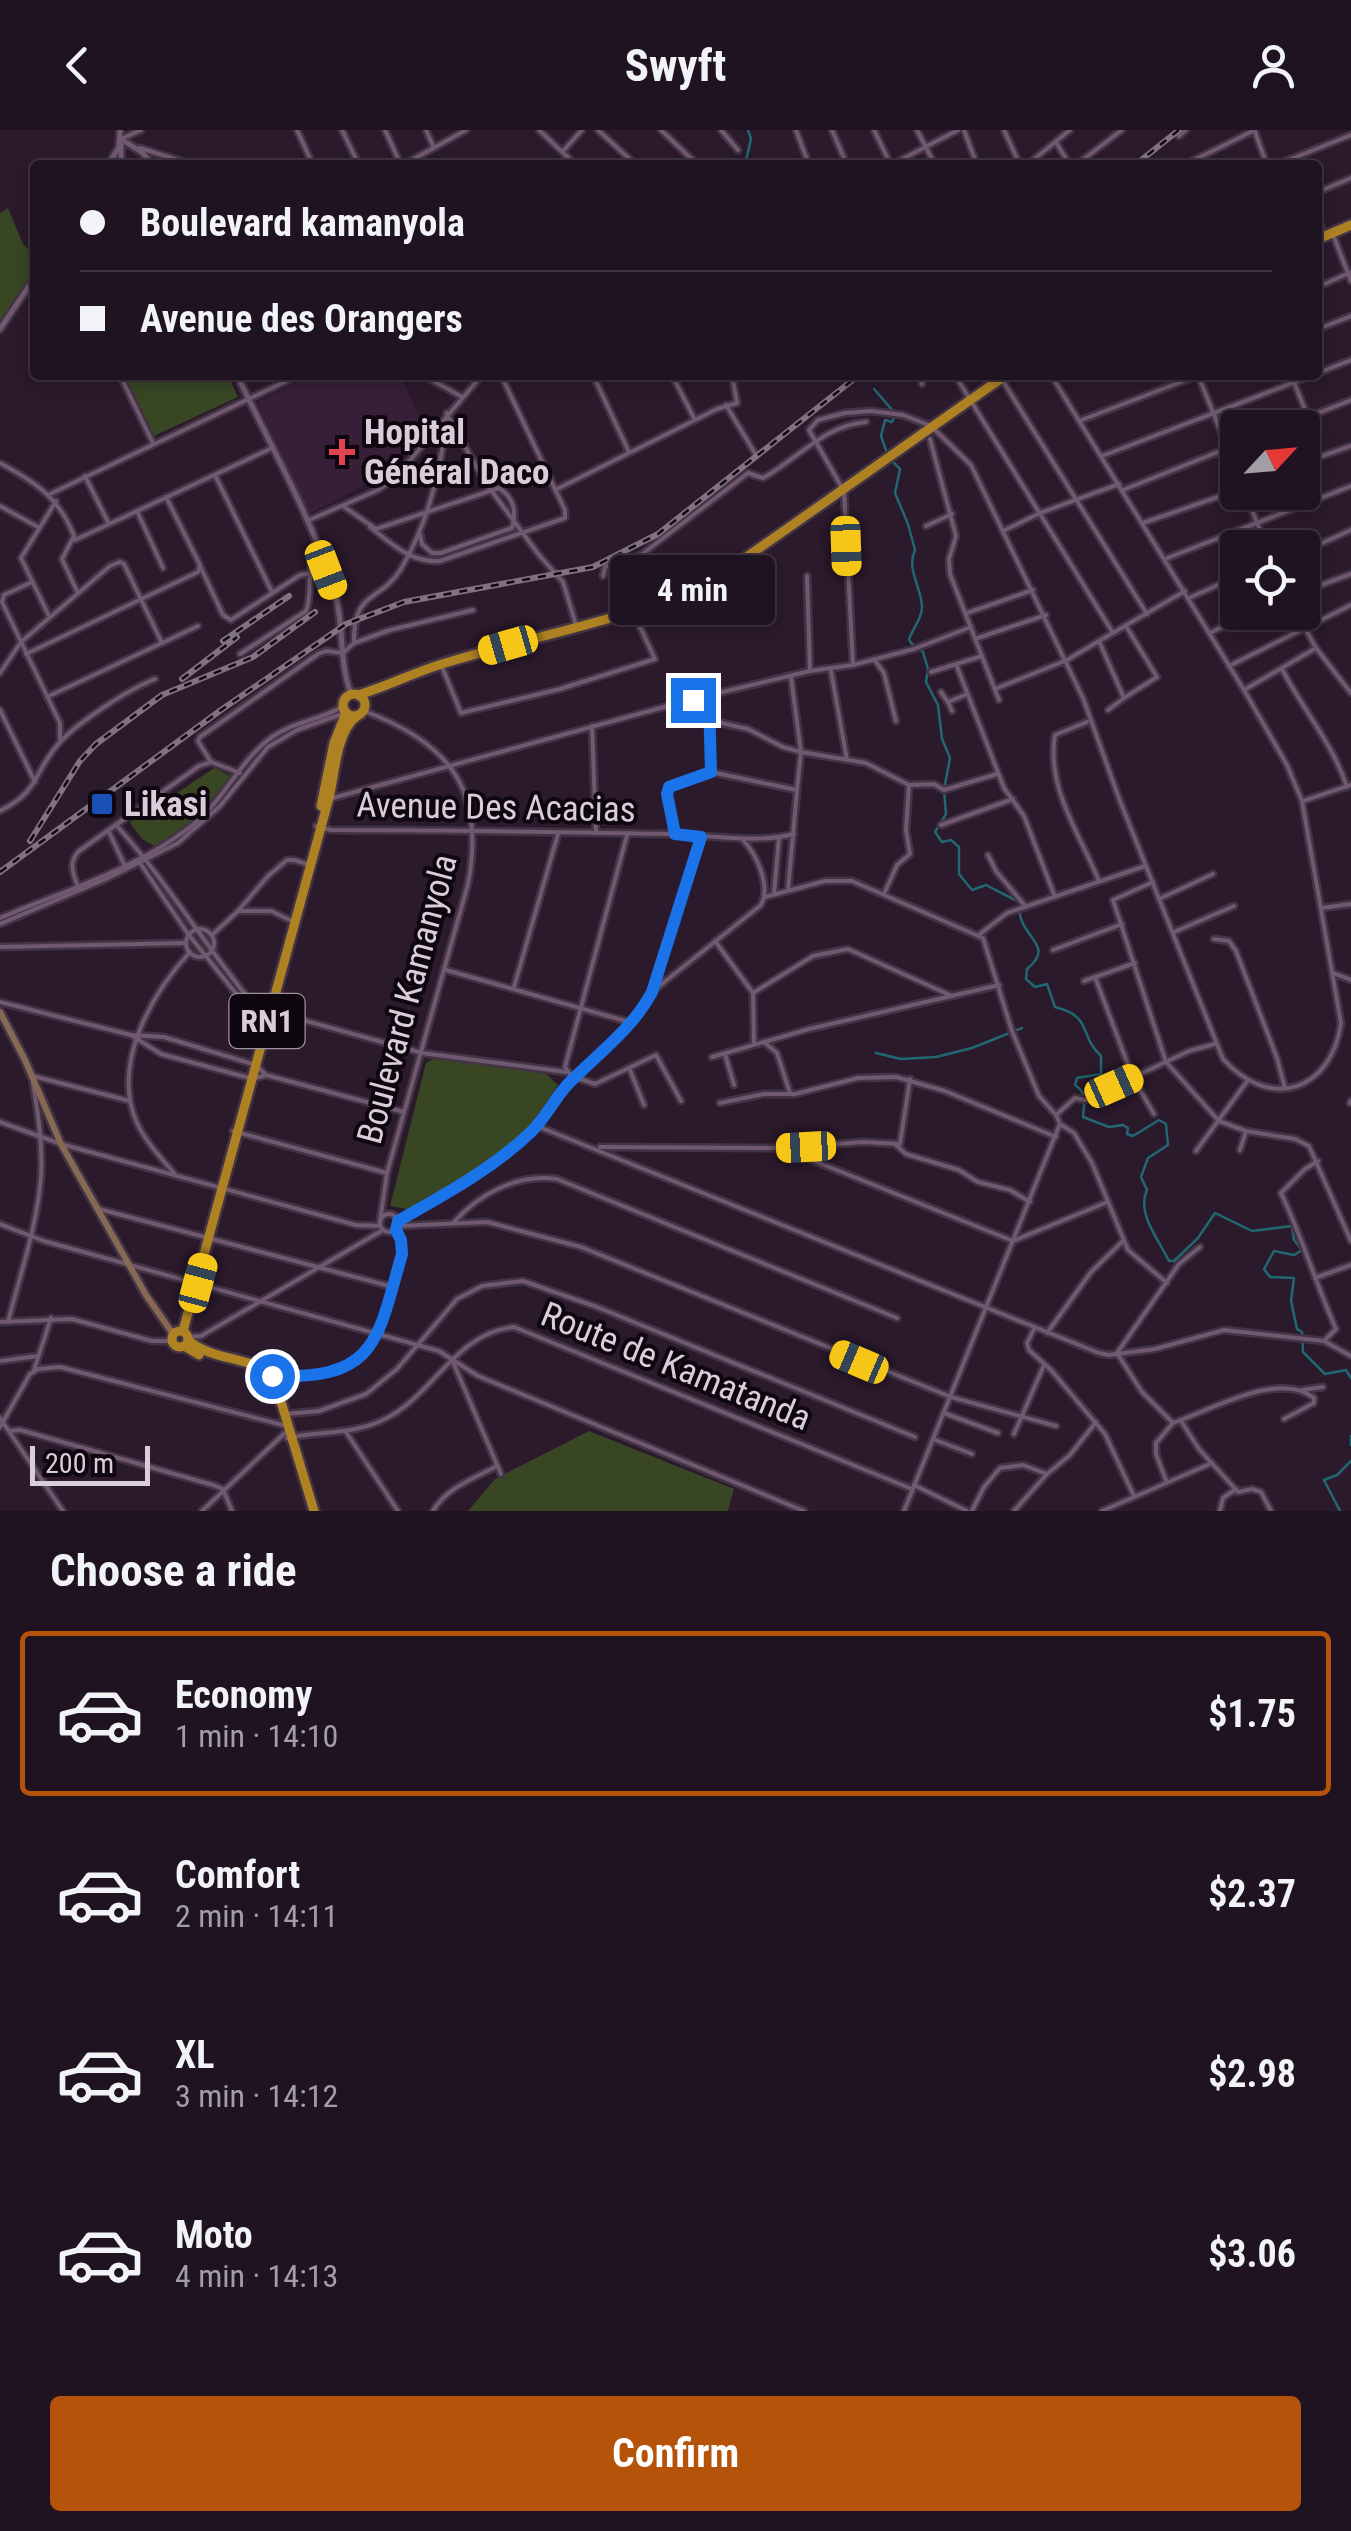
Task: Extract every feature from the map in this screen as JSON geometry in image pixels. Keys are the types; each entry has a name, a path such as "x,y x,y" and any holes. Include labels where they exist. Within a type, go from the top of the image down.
{"highway":[{"path":"1325,236 1351,225"},
{"name":"RN1","path":"354,694 440,664 684,594 711,582 999,380"},
{"name":"RN1","path":"265,1021 346,726 390,684"},
{"path":"354,694 362,711 344,710 354,694"},
{"name":"RN1","path":"326,798 334,743 344,710"},
{"name":"RN1","path":"181,1337 290,920 308,865"},
{"path":"181,1337 201,1356 269,1375 311,1511"}],"main road":[{"path":"2,1015 61,1144 129,1265 181,1337"}],"street":[{"path":"120,130 121,160"},
{"path":"111,160 122,139 142,130"},
{"path":"296,130 311,160"},
{"path":"342,130 357,160"},
{"path":"384,130 399,160"},
{"path":"426,130 434,148"},
{"path":"411,160 465,130"},
{"path":"539,130 571,160"},
{"path":"563,151 582,130"},
{"path":"598,130 631,160"},
{"path":"661,130 693,160"},
{"path":"721,130 738,150"},
{"path":"796,130 808,160"},
{"path":"832,130 845,160"},
{"path":"874,130 889,160"},
{"path":"917,130 932,160"},
{"path":"901,160 961,130 975,160"},
{"path":"1004,130 1020,160"},
{"path":"1058,130 1062,137"},
{"path":"1030,160 1070,130"},
{"path":"1080,160 1122,130"},
{"path":"1179,136 1186,130"},
{"path":"1194,160 1255,130 1265,160"},
{"path":"1288,160 1351,135"},
{"path":"122,139 178,160"},
{"path":"1056,143 1069,160"},
{"path":"136,147 148,160"},
{"path":"1322,190 1351,178"},
{"path":"1325,236 1350,273 1351,281"},
{"path":"1322,286 1350,273"},
{"path":"0,329 30,285"},
{"path":"1322,327 1351,316"},
{"path":"1322,371 1351,360"},
{"path":"122,380 153,444"},
{"path":"239,380 334,588 343,653 354,694"},
{"path":"50,494 287,380"},
{"path":"432,380 462,397"},
{"path":"306,521 394,478 477,380"},
{"path":"343,506 408,556 425,562 440,562 565,518 565,510 503,380"},
{"path":"596,380 630,454"},
{"path":"674,380 694,420"},
{"path":"555,490 694,420 738,403 733,380"},
{"path":"921,380 922,384"},
{"path":"958,380 1114,633"},
{"path":"1005,380 1147,614"},
{"path":"853,665 844,491 808,432 815,422 845,413 887,412 931,426 956,446 971,465 1067,660 1215,1044 1231,1068 1264,1088 1285,1088 1317,1076 1335,1050 1340,1023 1302,801 1287,765 1210,632 1054,380"},
{"path":"1079,421 1185,380"},
{"path":"1200,380 1220,433"},
{"path":"1102,456 1287,380"},
{"path":"1293,380 1305,410"},
{"path":"1320,412 1351,400"},
{"path":"726,405 756,456"},
{"path":"447,413 492,490 563,582 576,626"},
{"path":"354,643 356,618 364,600 398,574 419,533 441,465 447,413"},
{"path":"603,576 605,568 642,556 748,473 763,478 813,442 846,425 866,422"},
{"path":"930,439 956,536 949,559 950,574 999,700"},
{"path":"1320,457 1351,446"},
{"path":"77,592 62,559 74,540 272,448"},
{"path":"1122,490 1220,451"},
{"path":"0,463 50,494 74,540"},
{"path":"215,475 272,593"},
{"path":"85,476 109,524"},
{"path":"1001,532 1118,484"},
{"path":"1164,559 1351,486"},
{"path":"370,527 383,528 499,488 508,494 514,506 512,528 442,553 432,553 422,544 419,533"},
{"path":"1142,524 1220,496"},
{"path":"166,497 223,615 231,620 300,575 311,573"},
{"path":"49,616 21,558 56,501"},
{"path":"0,506 38,528"},
{"path":"137,510 163,568"},
{"path":"1253,510 1261,530"},
{"path":"926,526 952,514"},
{"path":"1320,544 1351,530"},
{"path":"240,654 306,611 312,556 319,550"},
{"path":"0,672 20,642 77,592 120,562 131,575 162,643"},
{"path":"26,654 198,572 200,565"},
{"path":"1320,585 1351,574"},
{"path":"807,576 810,671"},
{"path":"32,582 1,598 60,722 59,743"},
{"path":"1189,598 1220,584"},
{"path":"966,614 1033,590"},
{"path":"994,689 1067,660 1185,591"},
{"path":"1320,620 1351,605"},
{"path":"242,774 211,762 198,741 200,737 318,654 343,653 354,643 390,630 473,610"},
{"path":"440,664 461,713 560,689 655,659 632,610"},
{"path":"975,638 1046,615"},
{"path":"47,697 198,626"},
{"path":"1108,710 1157,677 1126,626"},
{"path":"326,798 592,726 914,649 971,627"},
{"path":"1210,632 1220,627"},
{"path":"1230,666 1298,630"},
{"path":"1306,630 1351,693"},
{"path":"1100,641 1124,698"},
{"path":"1244,690 1316,648"},
{"path":"931,672 982,656"},
{"path":"874,659 884,673 896,721"},
{"path":"956,664 965,695 998,773 1024,816 1055,898"},
{"path":"1282,668 1349,786 1302,801"},
{"path":"830,669 847,760"},
{"path":"788,890 801,752 790,677"},
{"path":"0,812 18,802 36,783 59,743 114,702 155,679"},
{"path":"941,692 952,711"},
{"path":"948,702 965,695"},
{"path":"708,697 711,772"},
{"path":"0,710 36,783"},
{"path":"0,921 145,857 208,815 273,736 344,710"},
{"name":"Boulevard Kamanyola","path":"362,711 421,738 450,766 466,800 473,830 468,884 387,1173 381,1225"},
{"path":"709,720 748,729 783,747 880,769 909,785 934,784 944,790 998,773"},
{"path":"1089,722 1055,735 1052,766 1064,805 1100,880"},
{"path":"592,726 596,833"},
{"path":"78,888 72,858 211,762"},
{"path":"675,834 669,787 711,772 796,790"},
{"path":"884,894 897,865 910,854 906,830 909,785"},
{"path":"942,825 1013,799"},
{"path":"117,826 145,857 194,930 265,1021"},
{"name":"Avenue Des Acacias","path":"319,826 742,838 794,834"},
{"path":"109,832 126,866"},
{"path":"514,987 558,834"},
{"path":"566,1072 627,835"},
{"path":"0,1122 149,1169 356,1225 381,1225 389,1232 494,1162 537,1126 576,1076 631,1023 652,992 701,837"},
{"path":"742,838 755,857 765,897"},
{"path":"774,894 779,838"},
{"path":"988,854 1024,908"},
{"path":"212,935 278,867 288,860 308,865"},
{"path":"138,861 204,956 265,1021 422,1053 566,1072 595,1084 656,1055 682,1101"},
{"path":"979,935 1013,911 1146,866"},
{"path":"1160,899 1213,874"},
{"path":"652,992 765,897 839,879 979,935 986,942 1012,1031 1039,1096 1060,1124 1074,1134 1092,1163 1128,1250 1167,1284"},
{"path":"1152,882 1116,897 1114,903 1166,1062 1219,1121 1304,1143 1318,1160 1351,1241"},
{"path":"1322,908 1351,904"},
{"path":"1172,932 1234,906"},
{"path":"238,911 271,910 290,920"},
{"path":"1053,950 1122,924"},
{"path":"190,952 188,934 205,930 214,943 204,956"},
{"path":"1214,938 1229,942 1236,951 1285,1088"},
{"path":"715,941 754,993 754,1044"},
{"path":"0,947 186,943"},
{"path":"754,993 812,956 848,949 952,996"},
{"path":"190,952 204,956"},
{"path":"174,1173 137,1123 130,1101 131,1064 138,1038 162,986 190,952"},
{"path":"1084,981 1135,964"},
{"path":"446,970 631,1023"},
{"path":"1334,973 1351,978"},
{"path":"1095,977 1133,1078 1154,1114"},
{"path":"712,1057 999,985"},
{"path":"0,1002 138,1038 164,1037 254,1064 266,1075"},
{"path":"2,1015 8,1008 18,1006"},
{"path":"138,1038 161,1054 250,1078 266,1075 404,1112"},
{"path":"764,1042 777,1053 791,1094"},
{"path":"1056,1115 1075,1098 1085,1100 1189,1051 1215,1044"},
{"path":"725,1054 734,1085"},
{"path":"630,1070 644,1105"},
{"path":"8,1322 40,1190 41,1137 31,1076 130,1101"},
{"path":"720,1103 764,1094 791,1094 858,1078 910,1079 1056,1137"},
{"path":"596,1147 895,1144 902,1142 910,1079"},
{"path":"1196,1151 1248,1080"},
{"path":"904,1511 1060,1124"},
{"path":"537,1126 1099,1353 1155,1349 1224,1330 1324,1342 1351,1356"},
{"path":"235,1131 387,1173"},
{"path":"1240,1150 1246,1131"},
{"path":"895,1144 906,1154 959,1170 978,1182 1010,1190 1030,1202"},
{"path":"782,1148 1014,1241 1107,1202"},
{"path":"149,1169 158,1154"},
{"path":"1318,1160 1282,1193 1336,1329 1324,1342"},
{"path":"454,1222 476,1201 508,1184 533,1178 557,1179 897,1318"},
{"path":"99,1209 392,1287"},
{"path":"0,1322 51,1318 79,1320 152,1340 202,1336 319,1267 381,1225 390,1214 397,1225 402,1254 379,1333 351,1365 337,1372 295,1378 269,1375"},
{"path":"397,1225 487,1222 582,1247 950,1397 1056,1426"},
{"path":"0,1224 129,1265 418,1344 451,1358 478,1376 804,1511"},
{"path":"1047,1334 1091,1272 1123,1240"},
{"path":"1117,1353 1179,1264 1200,1247"},
{"path":"1315,1278 1351,1265"},
{"path":"202,1511 287,1430 319,1410 366,1394 397,1369 450,1305 469,1291 498,1282 523,1281 597,1307 915,1437"},
{"path":"0,1427 34,1370 51,1318"},
{"name":"Route de Kamatanda","path":"287,1430 346,1432 388,1418 414,1399 451,1358 490,1334 514,1328 970,1511"},
{"path":"1034,1328 1027,1347 1105,1434 1134,1496"},
{"path":"1117,1353 1142,1392 1173,1424"},
{"path":"0,1362 38,1356"},
{"path":"451,1358 501,1474"},
{"path":"1014,1434 1044,1364"},
{"path":"34,1370 74,1368 287,1430"},
{"path":"1168,1483 1156,1454 1156,1443 1173,1424 1256,1392 1324,1387"},
{"path":"1284,1419 1314,1403 1314,1398 1302,1390"},
{"path":"944,1413 998,1433"},
{"path":"3,1420 63,1511"},
{"path":"1181,1420 1236,1489 1240,1493 1252,1489 1261,1492 1271,1511"},
{"path":"1014,1511 1046,1474 1070,1455 1096,1422"},
{"path":"10,1431 20,1430 223,1489"},
{"path":"346,1432 398,1511"},
{"path":"934,1439 972,1454"},
{"path":"1102,1511 1212,1463"},
{"path":"970,1511 1000,1468 1023,1465 1046,1474"},
{"path":"432,1511 438,1499 449,1491 497,1466"},
{"path":"223,1489 232,1511"},
{"path":"1220,1511 1222,1498 1236,1489"}],"shaded area":[{"name":"Hopital Général Daco","path":"302,380 402,380 425,428 383,475 310,514 257,402"}],"green space":[{"path":"8,208 30,252 30,284 0,325 0,213"},
{"path":"127,380 230,380 238,397 154,436"},
{"path":"214,768 235,778 209,807 156,847 142,839 130,823 134,817 149,812"},
{"path":"437,1057 546,1074 558,1085 519,1143 411,1210 390,1206 426,1063"},
{"path":"589,1431 734,1489 728,1511 468,1511 495,1479"}],"waterway":[{"path":"746,160 751,139 748,130"},
{"path":"874,389 893,411"},
{"path":"887,453 881,436 885,420 892,422 894,418"},
{"path":"894,463 900,469 895,493 915,550 912,564 922,607 909,639 923,652 928,669 926,682 938,705 942,739 950,758 944,790 946,814 935,832 942,842 951,840 959,847 959,874 972,890 986,885 1019,902 1021,919 1038,949 1026,979 1035,987 1047,984 1055,1007 1081,1021 1101,1056 1101,1074 1077,1078 1075,1085 1084,1099 1083,1117 1109,1127 1123,1125 1128,1128 1127,1134 1133,1136 1159,1120 1166,1124 1168,1145 1148,1158 1141,1177 1147,1190 1146,1217 1169,1261 1174,1261 1198,1238 1215,1213 1252,1231 1292,1226 1294,1240 1302,1250 1294,1255 1274,1251 1264,1269 1270,1277 1294,1278 1291,1301 1297,1329 1302,1332 1303,1352 1325,1374 1346,1370 1351,1378"},
{"path":"876,1053 901,1059 936,1057 1022,1028"},
{"path":"1351,1436 1351,1445"},
{"path":"1340,1511 1324,1480 1337,1475 1351,1461"}],"railway":[{"path":"1141,160 1179,130"},
{"path":"0,872 346,624 404,602 593,567 658,534 853,380"},
{"path":"223,641 289,596"},
{"path":"30,841 80,761 96,744 162,695 253,657 315,612"},
{"path":"182,679 237,637"}],"place":[{"name":"Hopital Général Daco","path":"342,452"},
{"name":"Likasi","path":"102,804"}],"route":[{"path":"272,1376 295,1378 337,1372 366,1352 379,1333 402,1254 396,1230 398,1221 455,1188 518,1144 537,1126 564,1088 643,1009 652,992 701,837 675,834 667,794 669,787 711,772 709,699 693,700"}]}
